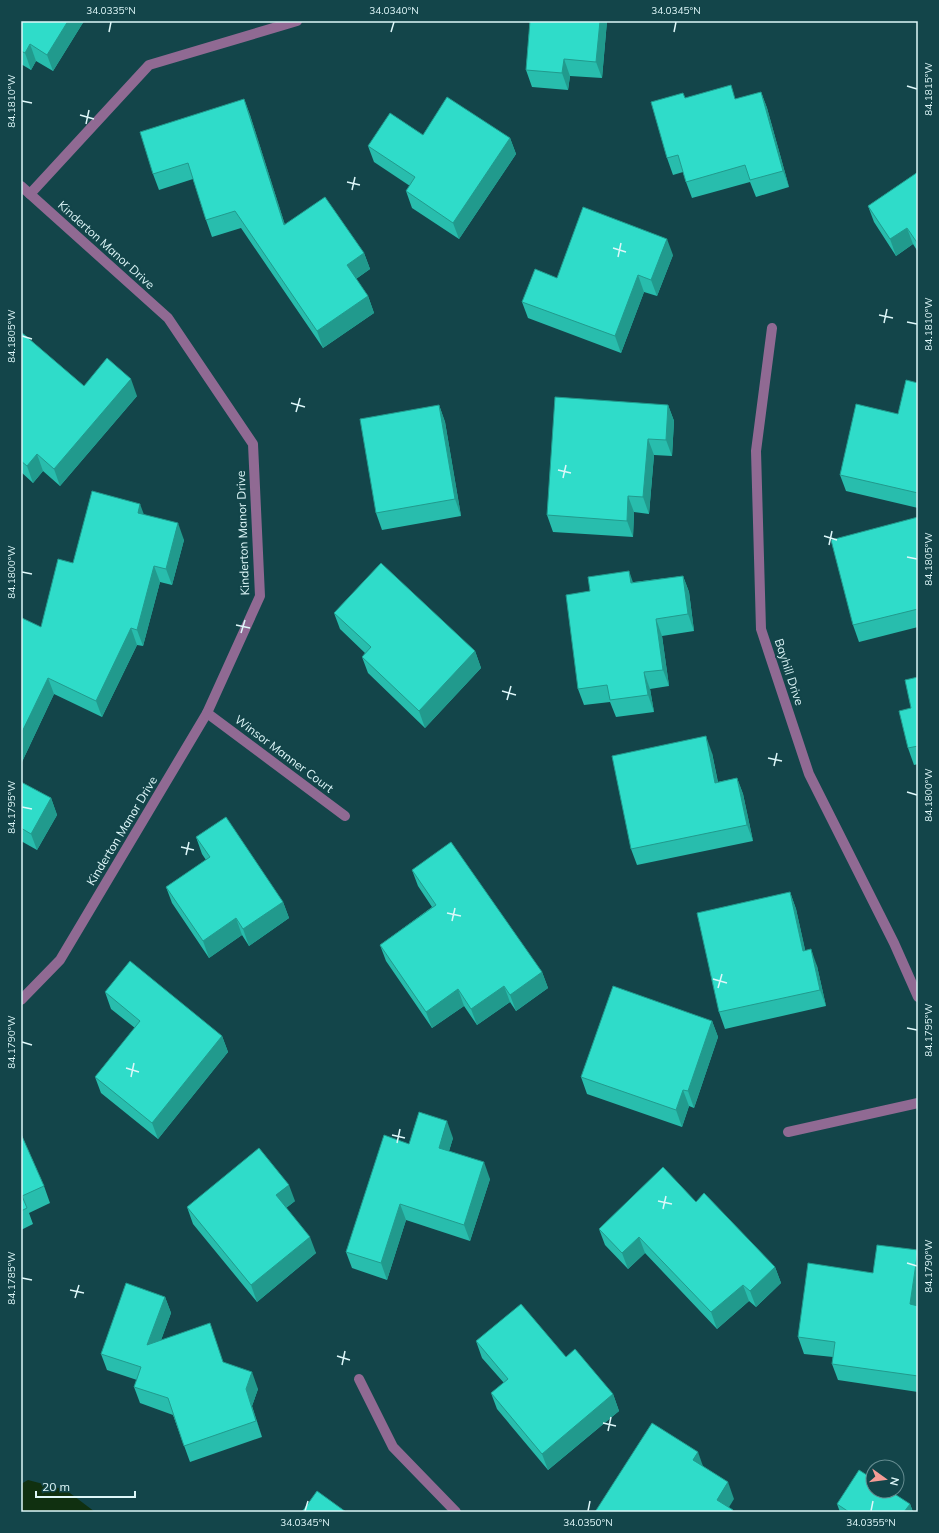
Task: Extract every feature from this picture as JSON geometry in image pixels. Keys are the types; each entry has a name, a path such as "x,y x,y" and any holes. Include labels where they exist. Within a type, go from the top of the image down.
{"street":[{"path":"30,194 149,65 297,21"},
{"name":"Kinderton Manor Drive","path":"21,186 168,318 253,444 260,596 207,713 60,960 21,1000"},
{"name":"Bayhill Drive","path":"772,328 756,450 761,629 809,774 894,943 918,997"},
{"name":"Winsor Manner Court","path":"207,713 345,816"},
{"path":"788,1132 918,1103"},
{"path":"359,1379 393,1447 456,1512"}],"shaded area":[{"path":"28,1480 66,1490 95,1512 21,1512 21,1484"}],"building":[{"path":"21,21 68,21 47,55 30,44 25,53 21,51"},
{"path":"530,21 600,21 596,62 564,59 562,73 526,70"},
{"path":"731,85 735,99 761,92 783,171 750,180 745,165 686,182 678,155 667,158 651,102 683,93 685,98"},
{"path":"447,97 510,138 453,223 406,191 415,177 368,146 390,113 423,135"},
{"path":"244,99 284,225 325,197 364,253 347,265 368,296 317,331 235,211 206,220 188,163 153,174 140,132"},
{"path":"918,172 918,244 907,228 890,239 868,206"},
{"path":"583,207 667,239 651,280 638,275 615,336 522,302 535,269 557,278"},
{"path":"21,332 84,386 107,358 131,379 54,469 37,454 27,466 21,461"},
{"path":"906,380 918,383 918,493 840,475 856,404 898,414"},
{"path":"555,397 668,405 666,440 648,439 643,497 628,496 627,521 547,515"},
{"path":"439,405 455,499 376,513 360,419"},
{"path":"92,491 140,504 138,513 178,523 166,569 154,566 137,630 131,628 96,701 48,678 21,734 21,621 22,618 41,627 58,559 73,563"},
{"path":"918,517 918,609 853,625 831,540"},
{"path":"381,563 475,651 419,711 362,657 371,647 334,613"},
{"path":"629,571 631,583 683,576 688,614 656,619 663,670 644,672 648,695 610,700 607,685 578,689 566,595 590,591 588,577"},
{"path":"918,677 918,746 908,748 899,711 911,708 905,680"},
{"path":"706,736 715,783 737,778 747,825 631,849 612,756"},
{"path":"21,782 51,798 31,834 21,828"},
{"path":"226,817 283,902 243,929 236,918 203,941 166,887 210,857 196,837"},
{"path":"451,842 542,972 510,995 504,986 471,1009 458,989 426,1012 380,945 436,905 412,870"},
{"path":"790,892 803,951 811,949 820,990 719,1012 697,913"},
{"path":"130,961 222,1036 152,1123 95,1077 140,1021 105,992"},
{"path":"613,986 712,1021 688,1091 683,1090 676,1110 581,1077"},
{"path":"419,1112 447,1121 439,1148 484,1162 464,1225 400,1204 381,1263 346,1252 384,1135 409,1144"},
{"path":"21,1134 44,1186 22,1196 27,1208 21,1211"},
{"path":"259,1148 289,1185 276,1195 310,1237 251,1285 187,1207"},
{"path":"663,1167 696,1202 704,1193 775,1267 750,1291 743,1285 711,1312 639,1237 622,1253 599,1229"},
{"path":"877,1245 918,1250 910,1304 918,1306 918,1376 832,1364 835,1342 798,1337 808,1263 873,1273"},
{"path":"126,1283 165,1297 147,1345 210,1323 223,1362 252,1372 246,1389 256,1421 184,1446 168,1398 134,1387 141,1367 101,1354"},
{"path":"521,1304 566,1357 575,1349 613,1394 542,1454 491,1393 508,1379 476,1341"},
{"path":"652,1423 698,1452 693,1460 728,1482 717,1500 733,1510 732,1512 595,1512"},
{"path":"859,1470 865,1474 865,1499 902,1499 910,1504 904,1512 849,1512 837,1504"},
{"path":"317,1491 346,1512 302,1512"}]}
